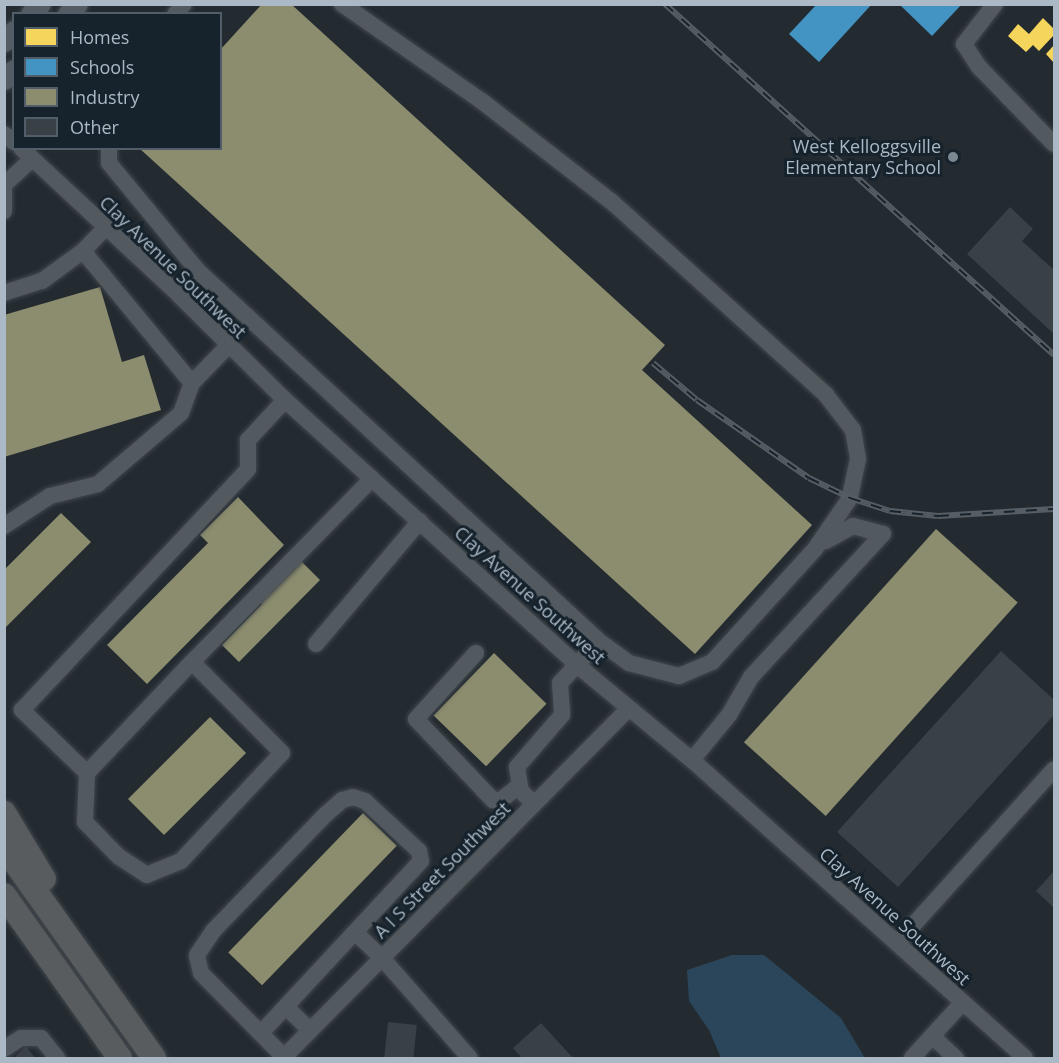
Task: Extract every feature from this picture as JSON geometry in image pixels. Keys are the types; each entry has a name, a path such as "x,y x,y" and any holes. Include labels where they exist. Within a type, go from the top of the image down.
{"highway":[{"path":"4,813 117,1010"},
{"path":"4,847 153,1059"},
{"path":"4,895 119,1059"},
{"path":"4,915 119,1059"}],"street":[{"path":"109,150 109,163 199,272 599,641 629,663 679,676 712,662 815,549 850,498 857,472 857,445 841,411 612,202 473,95 342,4"},
{"path":"995,4 964,44 979,67 1054,144"},
{"path":"4,211 4,186 26,154"},
{"name":"Clay Avenue Southwest","path":"26,154 180,296 228,347 285,400 577,665 692,760 1025,1059"},
{"path":"4,293 42,281 82,251 106,227"},
{"path":"82,251 192,383"},
{"path":"180,296 199,272"},
{"path":"4,526 50,496 98,484 181,413 192,383 228,347"},
{"path":"87,773 22,710 248,469 248,440 285,400"},
{"path":"192,662 282,753 180,861 147,875 119,857 85,822 87,773 192,662 372,479"},
{"path":"316,644 420,521"},
{"path":"692,760 729,715 751,677 883,534 853,526 815,549"},
{"path":"521,791 517,768 562,715 560,683 599,641"},
{"path":"476,653 416,719 419,726 493,800 501,800 515,789 521,791 534,804"},
{"name":"A I S Street Southwest","path":"284,1058 628,709"},
{"path":"897,943 1054,769"},
{"path":"261,1033 421,861 419,851 365,801 353,797 342,800 325,815 213,931 197,955 201,973 284,1058"},
{"path":"355,932 382,958 470,1059"},
{"path":"912,1059 962,1003"},
{"path":"286,1007 310,1030"},
{"path":"932,1036 956,1059"},
{"path":"4,1048 21,1038 41,1038 57,1059"}],"water":[{"path":"732,955 764,955 841,1018 865,1058 721,1058 709,1030 689,1001 687,970"}],"building: Homes":[{"path":"1043,18 1054,29 1054,35 1039,51 1033,45 1026,52 1008,36 1018,24 1029,34"},
{"path":"1054,45 1054,63 1046,54"}],"building: Schools":[{"path":"817,4 872,4 819,62 789,34"},
{"path":"899,4 962,4 932,36"}],"building: Industry":[{"path":"262,4 291,4 665,345 642,370 812,525 695,654 141,150 222,150 222,48"},
{"path":"100,287 122,362 144,355 161,410 4,457 4,315"},
{"path":"238,497 284,545 147,684 107,645 208,543 200,535"},
{"path":"61,513 91,542 4,629 4,570"},
{"path":"936,529 1018,603 826,816 744,742"},
{"path":"299,559 320,580 239,662 222,645 262,604 258,600"},
{"path":"494,653 547,704 486,766 434,716"},
{"path":"210,717 246,753 164,835 128,799"},
{"path":"363,813 397,846 262,985 228,953"}],"building: Other":[{"path":"1010,207 1033,229 1022,241 1054,270 1054,334 967,254"},
{"path":"1001,651 1054,700 1054,715 898,887 837,832"},
{"path":"1054,871 1054,908 1036,891"},
{"path":"388,1022 417,1025 413,1058 384,1058"},
{"path":"541,1023 573,1058 522,1058 513,1048"},
{"path":"26,1046 35,1058 14,1058"}],"railway":[{"path":"665,4 1054,355"},
{"path":"653,363 697,400 809,478 850,498 890,511 938,516 1054,509"}],"place":[{"name":"West Kelloggsville Elementary School","path":"953,157"}]}
